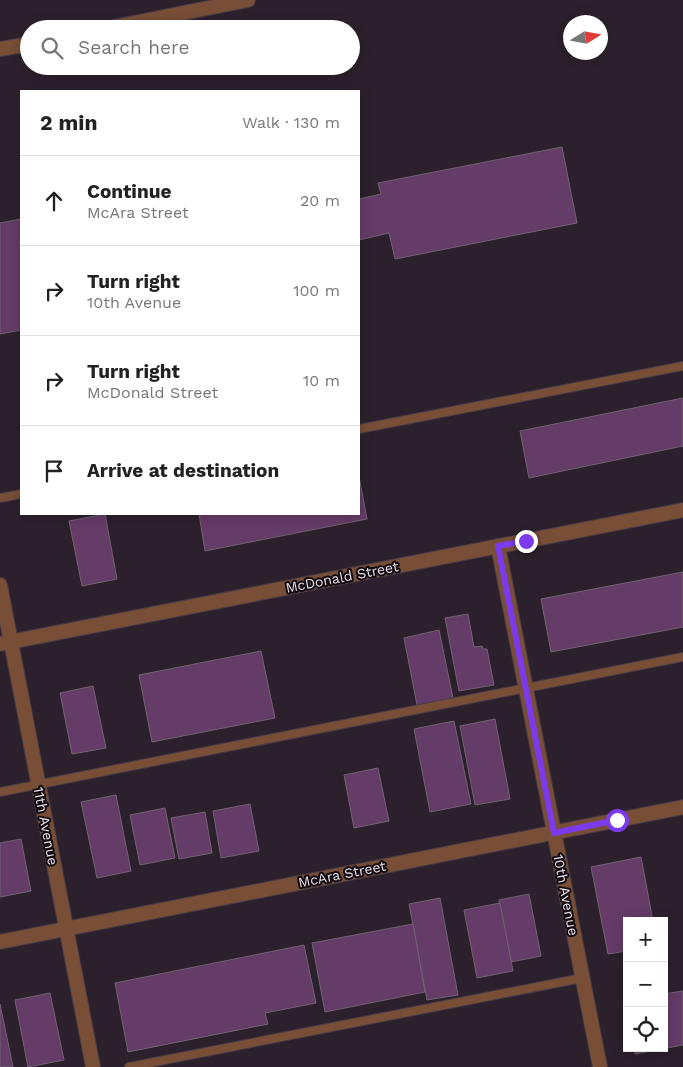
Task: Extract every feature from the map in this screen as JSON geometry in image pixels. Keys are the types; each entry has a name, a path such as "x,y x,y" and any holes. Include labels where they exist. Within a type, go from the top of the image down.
{"street":[{"path":"149,20 248,0"},
{"path":"0,50 20,46"},
{"name":"McDonald Street","path":"6,643 683,510"},
{"name":"10th Avenue","path":"498,546 524,688 600,1067"},
{"name":"11th Avenue","path":"0,585 6,643 38,785 93,1067"},
{"name":"McAra Street","path":"0,942 683,807"}],"lane":[{"path":"360,429 683,366"},
{"path":"0,498 20,494"},
{"path":"0,792 683,657"},
{"path":"129,1067 582,978"}],"building":[{"path":"562,147 577,223 395,259 389,233 360,240 360,199 381,194 378,183"},
{"path":"20,219 20,330 0,334 0,223"},
{"path":"683,398 683,446 529,478 520,431"},
{"path":"360,481 367,519 205,551 199,515 360,515"},
{"path":"105,515 117,579 82,586 69,521"},
{"path":"683,572 683,627 551,652 541,599"},
{"path":"468,614 474,647 482,646 483,649 487,649 494,685 459,691 445,618"},
{"path":"439,630 453,698 417,705 404,638"},
{"path":"261,651 275,718 152,742 139,675"},
{"path":"93,686 106,748 72,754 60,693"},
{"path":"495,719 510,799 475,805 460,726"},
{"path":"454,721 471,804 430,812 414,729"},
{"path":"378,768 389,821 354,828 344,775"},
{"path":"116,795 131,871 97,878 81,802"},
{"path":"250,804 259,851 221,858 213,811"},
{"path":"165,808 175,858 140,865 130,815"},
{"path":"205,812 212,853 179,859 171,818"},
{"path":"21,839 31,891 0,897 0,843"},
{"path":"641,857 652,917 623,917 623,952 608,954 591,867"},
{"path":"529,894 541,956 511,962 499,900"},
{"path":"440,898 458,995 427,1000 409,904"},
{"path":"500,903 513,971 477,978 464,910"},
{"path":"413,924 425,992 325,1012 312,943"},
{"path":"304,945 316,1003 265,1013 268,1024 128,1052 115,983"},
{"path":"683,991 683,1045 668,1048 668,1007 668,993"},
{"path":"50,993 64,1060 28,1067 15,1000"},
{"path":"0,1004 13,1067 0,1067"}],"route":[{"path":"526,541 498,546 524,688 554,833 617,820"}]}
